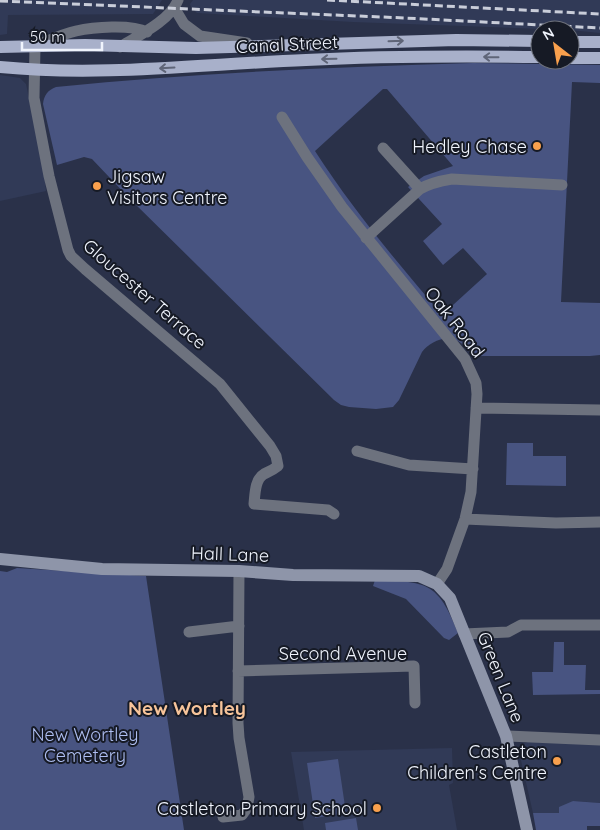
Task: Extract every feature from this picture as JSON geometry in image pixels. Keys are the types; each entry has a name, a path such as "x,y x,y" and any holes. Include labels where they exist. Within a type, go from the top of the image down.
{"main road":[{"name":"Canal Street","path":"0,47 196,48 456,40 530,41"},
{"path":"580,42 600,42"},
{"name":"Canal Street","path":"0,67 35,71 120,70 306,60 459,56 530,57"},
{"path":"580,58 600,58"}],"street":[{"path":"120,47 147,32 176,4 184,24 200,36 266,46"},
{"path":"35,46 76,31 123,26 139,28 147,32"},
{"name":"Gloucester Terrace","path":"35,46 34,98 49,176 71,256 220,384 270,446 276,456 278,466 259,479 254,504 328,510 334,514"},
{"name":"Oak Road","path":"282,117 312,165 366,238 465,359 476,383 471,492 465,519 447,569 438,584"},
{"path":"383,148 420,189"},
{"path":"366,238 420,189 430,184 452,179 562,185"},
{"path":"476,408 600,410"},
{"path":"357,451 409,466 472,469"},
{"path":"465,519 556,523 600,522"},
{"name":"Hall Lane","path":"0,559 102,569 239,571 293,575 419,576 438,584"},
{"path":"223,817 242,815 248,808 249,796 239,738 237,702 239,571"},
{"name":"Green Lane","path":"438,584 450,598 506,736 527,830"},
{"path":"464,634 508,632 521,626 600,625"},
{"path":"188,632 239,626"},
{"name":"Second Avenue","path":"238,671 414,666 415,703"},
{"path":"506,736 600,740"}],"shaded area":[{"path":"0,0 162,0 153,14 8,15 7,34 0,35"},
{"path":"193,0 600,0 600,33 580,31 580,20 530,20 530,29 353,22 197,13 190,4"},
{"path":"0,75 20,78 26,84 44,171 46,191 0,201"},
{"name":"Castleton Children's Centre","path":"530,741 600,745 600,803 573,801 559,813 533,813 520,756 520,749 523,744"},
{"name":"Castleton Primary School","path":"452,748 453,783 449,785 457,830 304,830 291,752"}],"green space":[{"path":"473,63 530,64 530,70 580,70 580,65 600,65 600,83 572,82 561,302 600,303 600,355 476,356 456,340 445,339 425,348 399,400 393,407 376,409 341,405 128,197 92,159 84,157 57,165 43,104 47,93 56,87 212,74","holes":["383,89 387,89 453,166 424,176 408,187 442,224 423,241 443,265 463,248 487,274 442,315 360,215 315,151"]},
{"path":"507,443 533,443 533,456 566,456 566,486 506,485"},
{"name":"New Wortley Cemetery","path":"17,568 146,576 184,830 0,830 0,571 7,572"},
{"path":"375,580 407,582 428,588 444,603 458,633 449,640 444,638 406,599 373,586"},
{"path":"554,642 564,642 564,665 586,665 585,690 600,690 600,694 533,695 532,672 553,672"},
{"path":"338,759 346,813 315,818 307,763"},
{"path":"573,801 600,803 600,826 587,826 587,830 536,830 533,813 559,813 559,807"},
{"path":"356,818 358,830 326,830 325,823"}],"railway":[{"path":"327,0 600,14"},
{"path":"0,1 600,28"}],"place":[{"name":"Hedley Chase","path":"537,146"},
{"name":"Jigsaw Visitors Centre","path":"97,186"},
{"name":"Castleton Children's Centre","path":"557,761"},
{"name":"Castleton Primary School","path":"377,808"}],"district":[{"name":"New Wortley","path":"187,708"}]}
